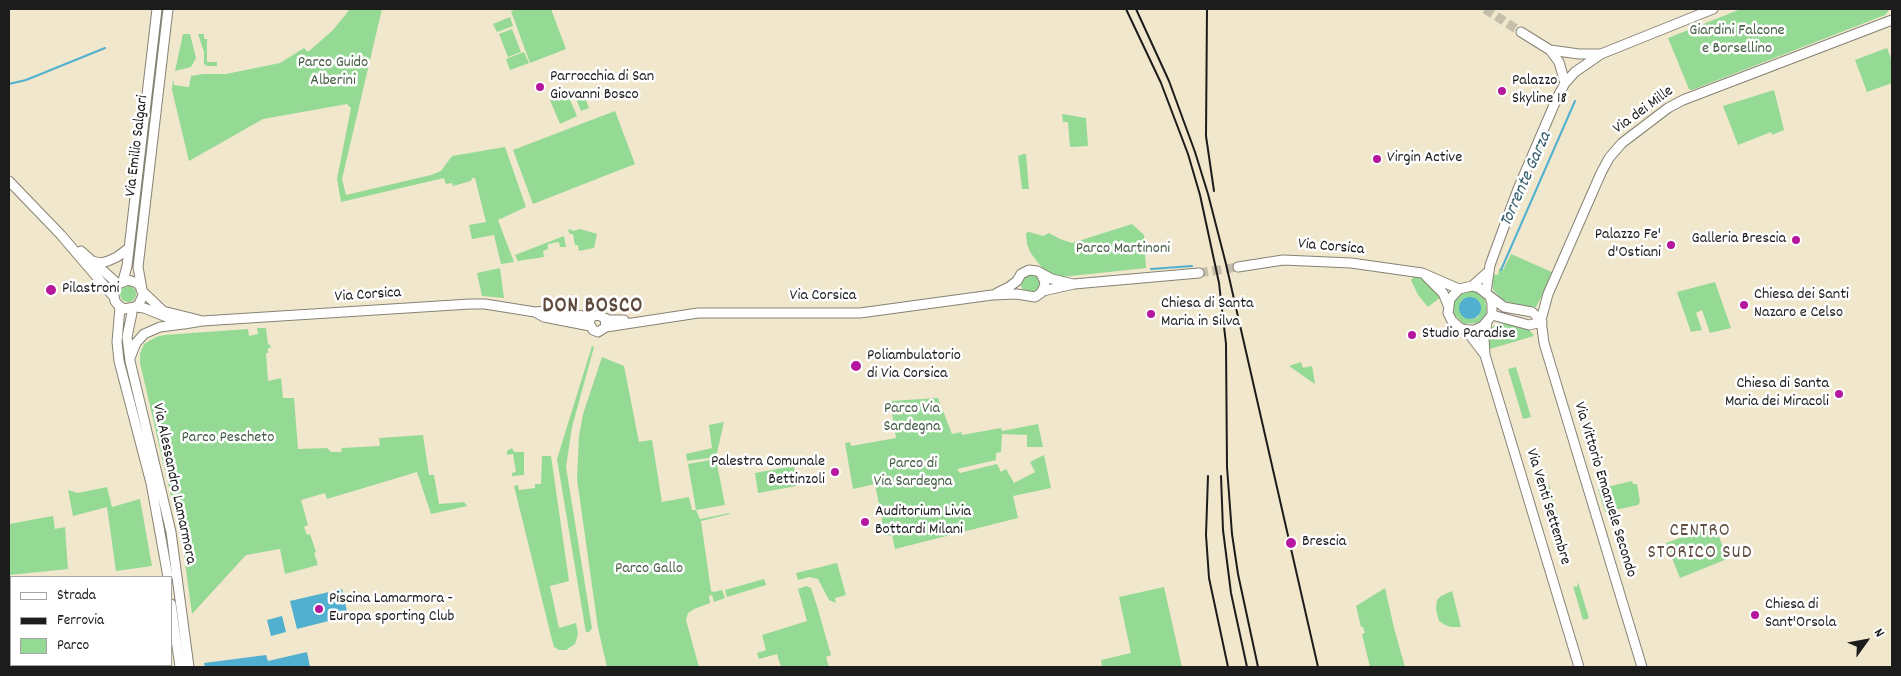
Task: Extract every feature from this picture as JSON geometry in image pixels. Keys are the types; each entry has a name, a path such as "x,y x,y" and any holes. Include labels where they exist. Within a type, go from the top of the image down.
{"main road":[{"name":"Via Emilio Salgari","path":"120,283 127,266 157,9"},
{"name":"Via Emilio Salgari","path":"141,288 138,267 168,9"},
{"path":"1422,273 1443,293 1452,321 1460,328 1475,330 1489,319 1492,303 1488,295 1489,271 1522,180 1564,83 1575,72 1601,54 1714,9"},
{"name":"Via dei Mille","path":"1542,321 1548,294 1601,173 1609,158 1622,143 1668,108 1683,100 1892,20"},
{"path":"1520,32 1550,50 1559,62 1564,83"},
{"path":"1550,50 1579,54 1601,54"},
{"path":"9,181 61,235 114,297 120,307 144,308 184,324"},
{"path":"61,235 120,283 134,282 141,288 143,295 141,300 132,308"},
{"path":"92,261 102,263 108,261 117,257 128,248"},
{"name":"Via Corsica","path":"1238,267 1282,260 1350,263 1422,273 1459,289"},
{"name":"Via Corsica","path":"992,295 1004,290 1017,281 1021,274 1028,270 1037,271 1052,279 1074,284"},
{"path":"1448,306 1452,295 1459,289 1472,286 1489,271"},
{"name":"Via Corsica","path":"606,323 615,320 652,319 698,313 860,313 992,295 1035,297 1042,291 1074,284 1199,273"},
{"path":"1041,274 1045,282 1042,291"},
{"path":"1017,281 1018,288 1023,295"},
{"path":"114,297 113,292 120,283"},
{"path":"1472,286 1479,288 1504,307 1532,312 1542,321"},
{"name":"Via Corsica","path":"141,288 163,311 202,321"},
{"name":"Via Corsica","path":"130,361 136,343 150,330 202,321 485,304 535,312 546,310 591,322"},
{"name":"Via Alessandro Lamarmora","path":"120,307 117,342 119,361 151,483 168,576"},
{"name":"Via Alessandro Lamarmora","path":"132,308 127,337 130,361 171,532 190,667"},
{"path":"599,315 606,323 598,332 593,330 591,322 599,315"},
{"path":"1489,319 1519,323 1542,321"},
{"name":"Via Venti Settembre","path":"1489,319 1484,338 1485,355 1579,667"},
{"name":"Via Vittorio Emanuele Secondo","path":"1542,321 1544,343 1642,667"},
{"name":"Via Venti Settembre","path":"1466,330 1485,355"},
{"path":"172,611 180,667"}],"green space":[{"name":"Parco Guido Alberini","path":"350,9 382,9 342,179 346,195 431,175 441,171 452,156 505,147 526,207 498,220 514,262 501,264 494,235 472,239 469,225 486,222 475,178 453,186 452,183 446,184 444,178 341,202 337,179 351,108 347,104 263,119 189,161 172,90 173,79 174,85 189,87 191,76 226,74 280,63 304,48 308,52 333,30"},
{"path":"517,9 551,9 566,49 530,63 511,11"},
{"name":"Giardini Falcone e Borsellino","path":"1741,9 1890,9 1885,15 1692,90 1689,89 1668,38"},
{"path":"510,17 513,26 497,32 493,24"},
{"path":"512,29 521,52 508,57 499,34"},
{"path":"183,34 190,34 196,58 191,67 175,71"},
{"path":"198,34 204,34 204,39 207,39 207,62 217,62 217,66 207,66 204,64 204,52"},
{"path":"1887,48 1892,61 1892,83 1867,92 1855,60"},
{"path":"524,52 529,63 510,70 506,59"},
{"path":"582,90 589,108 581,111 574,94"},
{"path":"1774,90 1784,130 1772,135 1771,132 1738,145 1723,106"},
{"path":"567,93 577,116 560,124 550,100"},
{"path":"615,111 635,164 533,204 513,150"},
{"path":"1062,114 1086,118 1088,146 1070,147 1068,122 1063,122"},
{"path":"1026,154 1029,189 1022,189 1018,155"},
{"name":"Parco Martinoni","path":"1132,224 1144,235 1146,268 1062,277 1053,275 1042,268 1030,252 1027,244 1026,233 1029,232 1043,236 1049,233 1072,243"},
{"path":"580,229 597,234 594,248 579,251 578,245 575,245 573,234 570,234 568,230 573,231"},
{"path":"564,236 566,247 560,247 559,242 548,244 548,249 543,251 544,257 518,261 515,255"},
{"path":"1511,254 1554,273 1536,307 1509,303 1493,290 1492,274 1498,275 1499,269 1503,270"},
{"path":"500,268 504,298 482,296 477,273"},
{"path":"1031,274 1038,277 1041,284 1038,291 1031,294 1024,291 1021,284 1024,277"},
{"path":"1414,276 1421,277 1439,292 1441,297 1428,307 1418,295 1411,280"},
{"path":"1715,282 1731,328 1710,333 1702,310 1696,313 1702,330 1691,332 1677,292"},
{"path":"128,286 134,288 136,294 134,300 128,302 122,300 120,294 122,288"},
{"path":"1465,291 1474,291 1485,299 1487,313 1478,323 1464,324 1454,314 1454,301","holes":["1463,299 1479,316 1469,319 1459,305"]},
{"path":"1500,323 1528,328 1534,336 1490,349 1489,332 1493,326"},
{"name":"Parco Pescheto","path":"257,328 266,328 268,344 271,348 268,348 268,353 266,353 268,381 281,378 283,398 294,398 298,449 327,448 331,452 341,452 342,448 380,446 379,438 423,435 429,475 434,475 439,504 464,502 467,506 431,514 417,472 327,499 325,493 301,500 308,525 304,527 307,535 310,534 318,565 285,574 280,549 246,555 192,614 183,548 140,363 140,354 144,344 164,335 248,329 249,336 258,334"},
{"path":"592,346 594,347 572,427 566,467 592,628 589,632 586,632 557,459"},
{"name":"Parco Gallo","path":"602,357 624,366 639,442 652,440 662,502 689,497 692,510 696,510 700,519 730,513 701,521 711,591 722,590 725,598 714,602 712,595 709,596 710,603 688,613 686,620 699,667 607,667 598,628 577,479 579,436 583,414"},
{"path":"1301,362 1303,368 1312,366 1315,384 1289,366"},
{"path":"1516,367 1531,417 1523,419 1508,369"},
{"name":"Parco di Via Sardegna","path":"938,398 952,434 961,432 962,435 1001,428 1002,431 1038,424 1043,447 1027,447 1027,435 1002,434 1001,452 996,453 996,460 957,469 960,473 997,464 1001,472 1006,469 1014,483 1035,472 1030,462 1044,455 1051,488 1013,496 1018,518 895,549 892,535 885,536 875,484 853,489 845,443 850,442 851,446 896,438 890,401"},
{"path":"724,422 716,457 687,461 686,454 712,448 709,425"},
{"path":"512,448 514,452 524,452 524,475 512,476 512,473 516,472 513,454 507,455 507,451"},
{"path":"542,456 551,456 569,581 550,586 559,628 576,623 578,634 575,644 566,650 559,650 554,647 514,486 518,485 519,490 535,488 535,484 541,484"},
{"path":"716,459 725,505 696,510 688,464"},
{"path":"794,466 797,486 758,493 755,473"},
{"path":"1632,481 1633,484 1637,484 1640,502 1638,505 1605,512 1598,489"},
{"path":"1549,484 1560,524 1556,525 1548,497 1543,489 1547,490"},
{"path":"107,487 112,507 140,499 152,566 116,571 107,507 73,516 68,490 78,493"},
{"path":"53,516 55,529 65,527 68,569 9,575 9,524"},
{"path":"1715,525 1727,559 1680,578 1666,543"},
{"path":"837,563 846,595 835,598 836,603 829,600 818,579 809,577 798,580 796,573"},
{"path":"764,579 766,585 727,597 725,590"},
{"path":"1578,582 1589,618 1583,620 1573,586 1577,587"},
{"path":"806,586 811,588 831,655 826,657 829,667 781,667 777,654 759,659 757,653 766,650 762,635 807,621 798,589"},
{"path":"1164,587 1182,667 1102,667 1101,660 1131,653 1119,597"},
{"path":"1385,588 1405,667 1370,667 1362,634 1365,633 1363,627 1361,627 1356,606"},
{"path":"1452,591 1461,627 1445,625 1439,621 1437,614 1437,600"}],"water":[{"path":"1470,297 1478,300 1481,308 1478,316 1470,319 1462,316 1459,308 1462,300"},
{"name":"Piscina Lamarmora - Europa sporting Club","path":"342,589 348,616 297,629 290,601"},
{"name":"Piscina Lamarmora - Europa sporting Club","path":"282,616 286,632 271,636 267,620"},
{"name":"Piscina Lamarmora - Europa sporting Club","path":"307,652 310,667 205,667 204,663 266,655 268,661"}],"waterway":[{"path":"9,84 26,80 105,48"},
{"name":"Torrente Garza","path":"1501,270 1575,101"},
{"path":"1151,269 1192,266"}],"tunnel":[{"path":"1485,9 1521,32"},
{"path":"1199,273 1238,267"}],"railway":[{"path":"1126,9 1161,83 1188,154 1200,195 1219,283 1226,344 1227,467 1232,534 1238,574 1258,667"},
{"path":"1136,9 1169,81 1208,194 1226,264 1318,667"},
{"path":"1207,9 1206,136 1214,191"},
{"path":"1208,476 1206,535 1209,578 1228,667"},
{"path":"1221,476 1223,530 1231,593 1247,667"}],"place":[{"name":"Parrocchia di San Giovanni Bosco","path":"540,87"},
{"name":"Palazzo Skyline 18","path":"1502,91"},
{"name":"Virgin Active","path":"1377,159"},
{"name":"Galleria Brescia","path":"1796,240"},
{"name":"Palazzo Fe' d'Ostiani","path":"1671,245"},
{"name":"Pilastroni","path":"51,290"},
{"name":"Chiesa dei Santi Nazaro e Celso","path":"1744,305"},
{"name":"Chiesa di Santa Maria in Silva","path":"1151,314"},
{"name":"Studio Paradise","path":"1412,335"},
{"name":"Poliambulatorio di Via Corsica","path":"856,366"},
{"name":"Chiesa di Santa Maria dei Miracoli","path":"1839,394"},
{"name":"Palestra Comunale Bettinzoli","path":"835,472"},
{"name":"Auditorium Livia Bottardi Milani","path":"865,522"},
{"name":"Brescia","path":"1291,543"},
{"name":"Piscina Lamarmora - Europa sporting Club","path":"319,609"},
{"name":"Chiesa di Sant'Orsola","path":"1755,615"}],"district":[{"name":"DON BOSCO","path":"593,308"},
{"name":"CENTRO STORICO SUD","path":"1700,543"}],"park label":[{"name":"Parco Via Sardegna","path":"912,419"}]}
